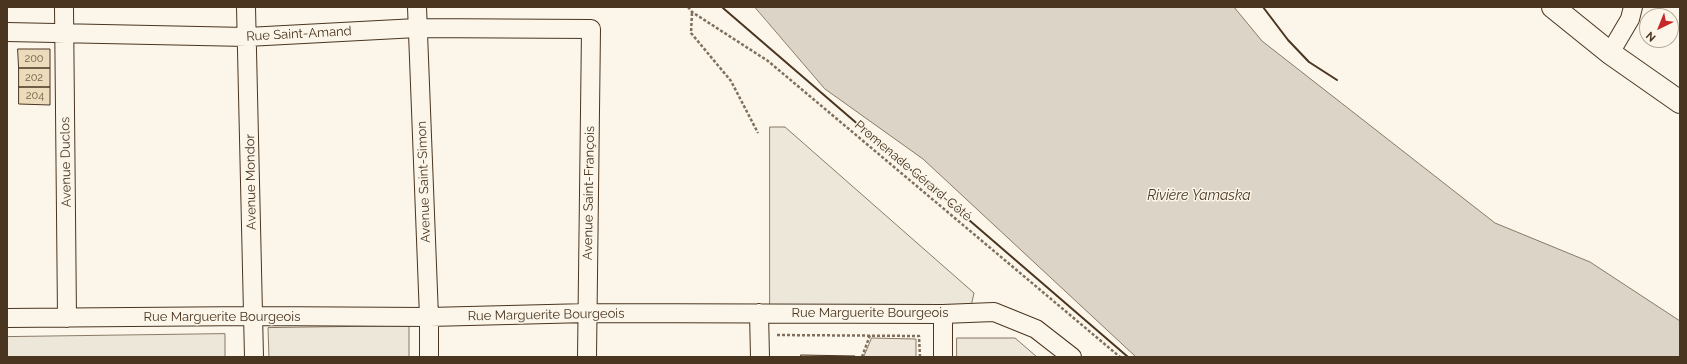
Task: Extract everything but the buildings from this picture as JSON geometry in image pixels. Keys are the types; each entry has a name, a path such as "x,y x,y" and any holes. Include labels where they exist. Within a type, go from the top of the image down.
{"street":[{"name":"Avenue Duclos","path":"64,7 67,318"},
{"name":"Avenue Mondor","path":"246,7 254,357"},
{"name":"Avenue Saint-Simon","path":"417,7 430,317 428,357"},
{"path":"1553,7 1610,53 1680,102"},
{"path":"1610,53 1630,19 1633,7"},
{"name":"Rue Saint-Amand","path":"7,32 247,37 417,28 591,29"},
{"name":"Avenue Saint-François","path":"588,357 591,29"},
{"name":"Rue Marguerite Bourgeois","path":"7,318 254,316 430,317 588,313 943,314 994,312 1036,329 1072,357"},
{"path":"759,313 760,357"},
{"path":"943,314 943,357"}],"path":[{"name":"Promenade Gérard-Côté","path":"688,7 692,12 768,62 1120,357"},
{"path":"692,12 691,33 731,81 758,134"},
{"path":"760,335 919,336 920,357"},
{"path":"862,357 870,335"}],"shaded area":[{"path":"770,127 785,127 974,293 970,311 770,310"},
{"path":"409,326 409,357 269,357 268,328"},
{"path":"225,334 225,357 7,357 7,337"},
{"path":"872,338 916,339 916,357 864,357"},
{"path":"957,338 1015,338 1037,357 957,357"}],"water":[{"name":"Rivière Yamaska","path":"755,7 1234,7 1262,41 1495,223 1590,262 1680,321 1680,357 1136,357 923,159 825,89"}],"wall":[{"path":"1263,7 1288,40 1309,62 1337,80"},
{"path":"723,8 1128,357"}]}
